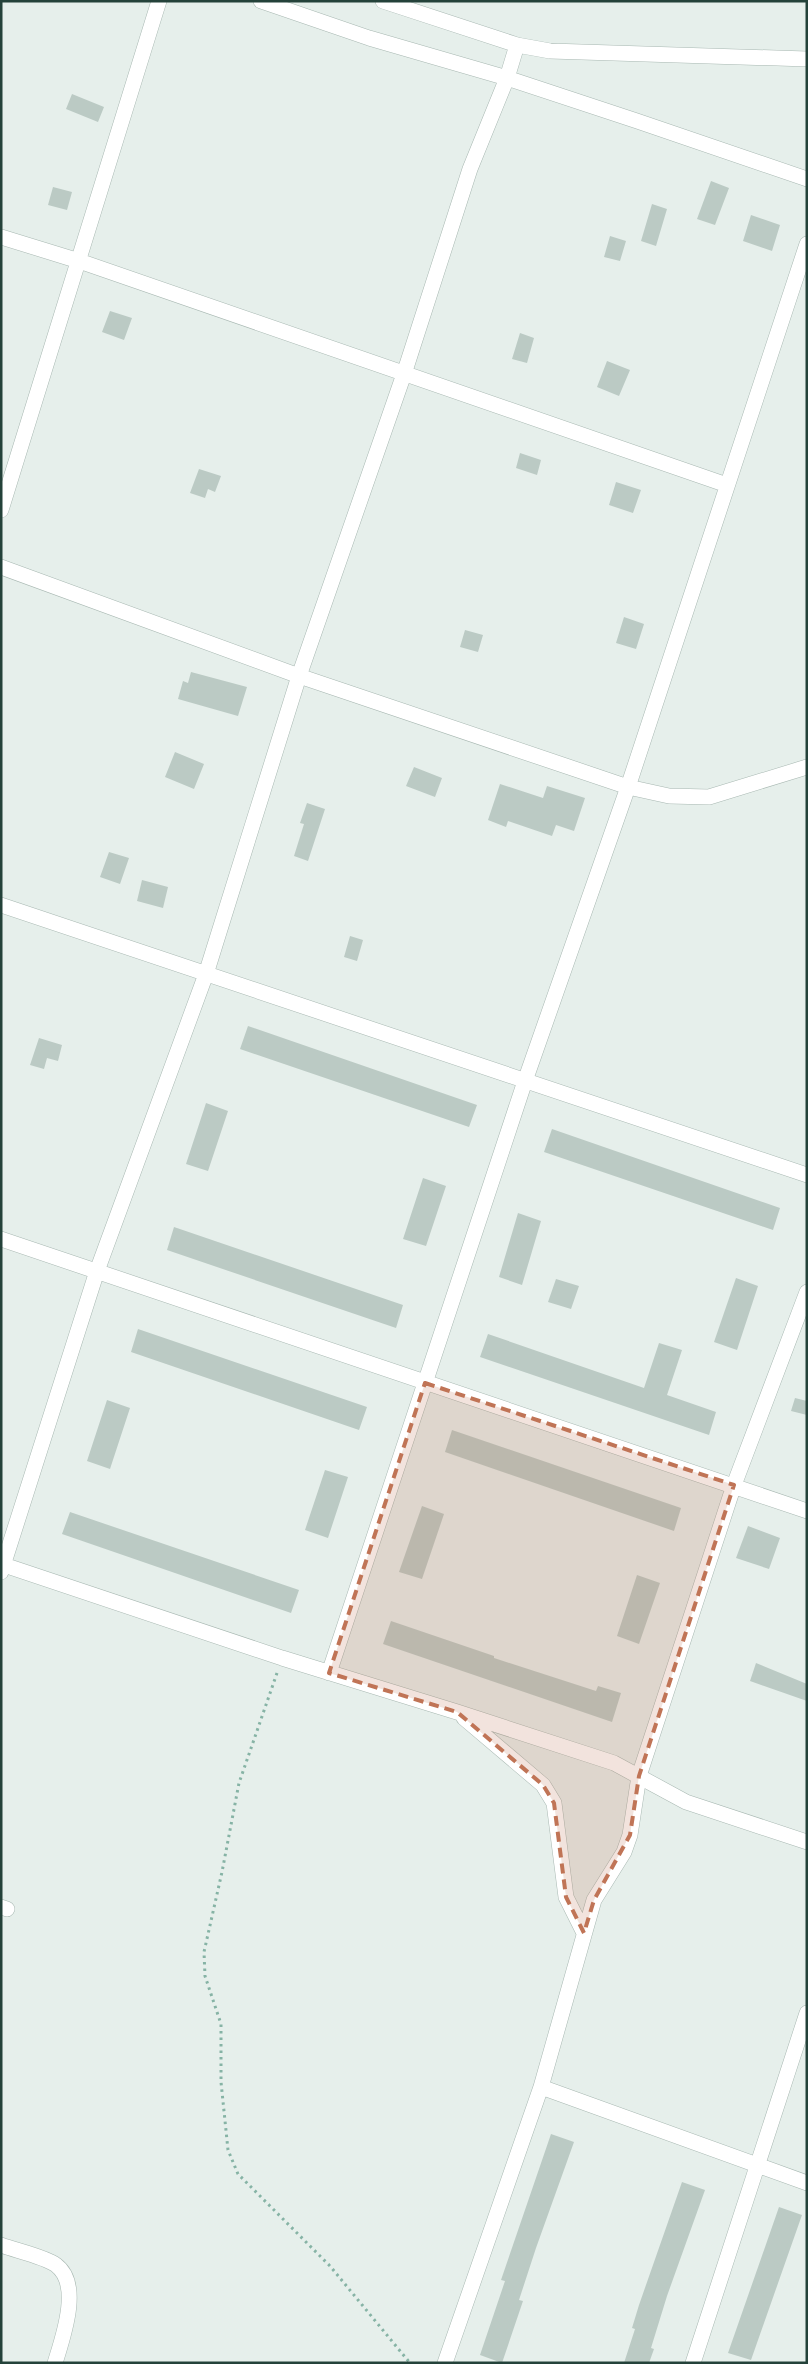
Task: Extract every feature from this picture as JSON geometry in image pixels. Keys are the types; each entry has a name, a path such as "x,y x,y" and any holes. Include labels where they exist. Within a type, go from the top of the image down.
{"street":[{"path":"1,510 80,261 159,1"},
{"path":"261,1 369,38 507,78 807,179"},
{"path":"383,1 517,45 550,51 807,59"},
{"path":"517,45 507,78 470,169 404,374 299,676 206,974 97,1272 2,1567 614,1764 686,1802 807,1842"},
{"path":"1,237 80,261 727,486"},
{"path":"329,1673 525,1081 628,788 807,244"},
{"path":"1,567 299,676 628,788 669,796 708,797 807,767"},
{"path":"1,905 807,1175"},
{"path":"1,1238 807,1511"},
{"path":"445,2363 541,2087 594,1900 624,1852 630,1835 639,1776 734,1485 807,1292"},
{"path":"457,1712 543,1785 554,1803 566,1897 584,1933"},
{"path":"693,2363 807,2013"},
{"path":"541,2087 807,2183"},
{"path":"1,2245 55,2264 66,2274 70,2302 56,2363"}],"path":[{"path":"282,1658 238,1783 222,1872 204,1952 205,1976 221,2024 221,2082 228,2150 238,2174 330,2266 410,2363"}],"highlighted area":[{"path":"425,1383 734,1485 639,1776 630,1835 594,1900 584,1933 566,1897 554,1803 543,1785 457,1712 329,1673"}],"building":[{"path":"72,94 104,107 98,122 66,109"},
{"path":"711,181 729,188 715,225 697,219"},
{"path":"53,187 72,192 67,210 48,205"},
{"path":"652,204 667,209 656,246 641,241"},
{"path":"751,215 780,225 772,251 743,241"},
{"path":"610,236 626,241 620,261 604,257"},
{"path":"110,311 132,318 124,340 102,332"},
{"path":"520,333 534,338 527,363 512,359"},
{"path":"607,361 630,370 619,396 597,387"},
{"path":"520,453 541,460 537,475 516,468"},
{"path":"199,469 221,476 215,492 208,489 205,498 190,493"},
{"path":"616,482 641,490 633,513 609,505"},
{"path":"624,617 644,624 636,649 616,643"},
{"path":"465,630 483,635 478,652 460,647"},
{"path":"191,672 247,687 238,716 178,699 183,681 188,683"},
{"path":"175,752 204,764 194,789 165,777"},
{"path":"414,767 442,778 435,797 406,786"},
{"path":"500,784 543,798 547,786 585,798 574,831 556,825 552,836 508,821 506,827 488,820"},
{"path":"307,803 325,809 308,861 294,856 304,824 300,823"},
{"path":"109,852 129,858 120,884 100,877"},
{"path":"142,880 168,887 163,908 137,901"},
{"path":"350,936 363,940 357,961 344,957"},
{"path":"248,1026 477,1105 469,1127 240,1049"},
{"path":"39,1038 62,1045 58,1061 47,1058 44,1069 30,1065"},
{"path":"206,1103 228,1111 208,1171 186,1164"},
{"path":"552,1129 780,1208 773,1230 544,1152"},
{"path":"423,1178 446,1186 426,1246 403,1239"},
{"path":"518,1213 541,1221 522,1285 499,1277"},
{"path":"174,1227 403,1305 396,1328 167,1250"},
{"path":"736,1278 758,1286 737,1350 714,1342"},
{"path":"556,1279 579,1286 571,1309 548,1302"},
{"path":"138,1329 367,1407 359,1430 131,1352"},
{"path":"488,1334 644,1388 659,1343 682,1350 667,1395 716,1412 709,1435 480,1357"},
{"path":"795,1398 807,1401 807,1415 791,1411"},
{"path":"107,1400 130,1408 110,1469 87,1461"},
{"path":"452,1430 681,1508 674,1531 445,1452"},
{"path":"325,1470 348,1477 328,1538 305,1530"},
{"path":"422,1506 444,1514 422,1579 399,1572"},
{"path":"70,1512 299,1590 291,1613 62,1534"},
{"path":"748,1526 780,1538 769,1569 736,1558"},
{"path":"637,1575 660,1583 639,1644 617,1636"},
{"path":"391,1621 494,1656 494,1658 596,1691 598,1686 621,1693 612,1722 383,1644"},
{"path":"756,1663 807,1684 807,1701 750,1681"},
{"path":"551,2134 574,2142 519,2300 523,2301 502,2363 480,2355 505,2281 501,2280"},
{"path":"682,2182 705,2190 667,2296 651,2348 654,2349 649,2363 624,2363 635,2329 632,2328 639,2305"},
{"path":"779,2207 802,2215 751,2360 728,2353"}]}
